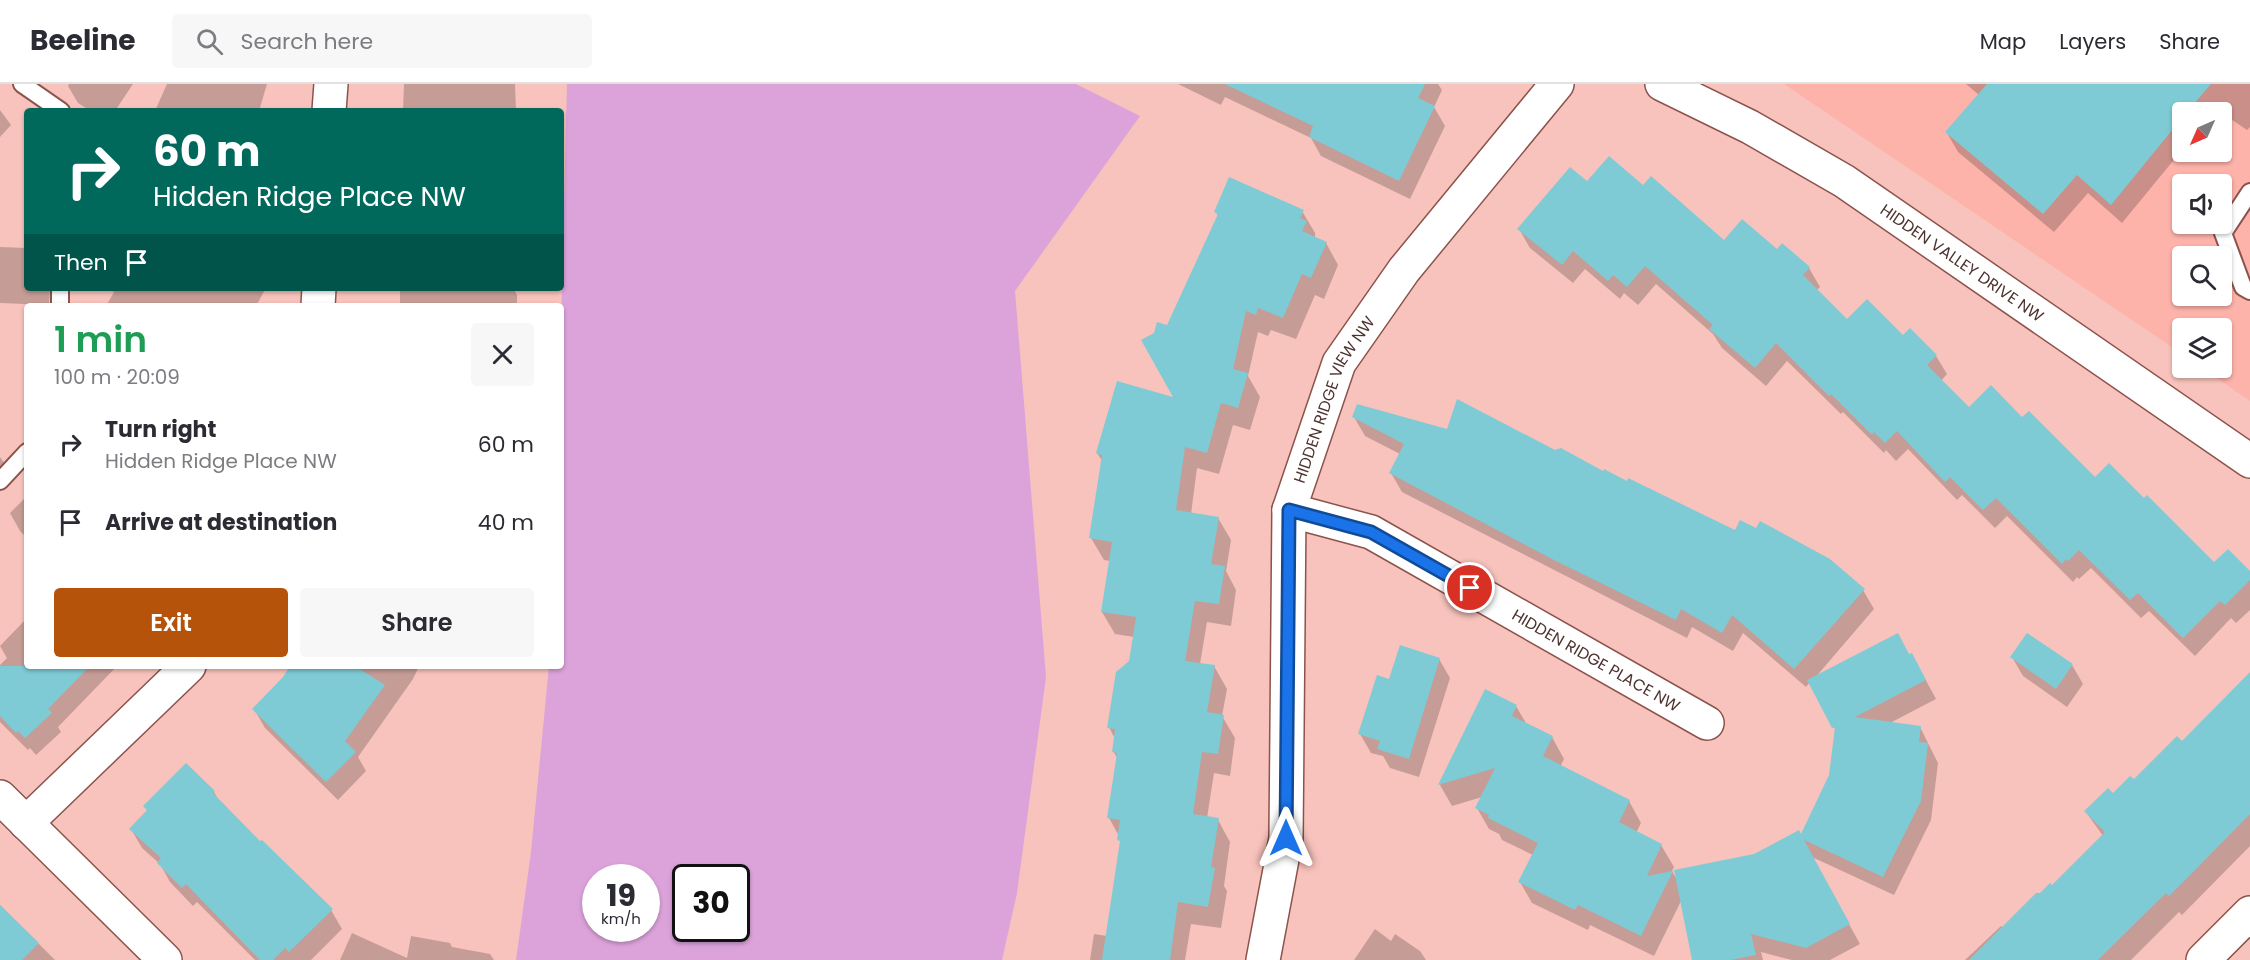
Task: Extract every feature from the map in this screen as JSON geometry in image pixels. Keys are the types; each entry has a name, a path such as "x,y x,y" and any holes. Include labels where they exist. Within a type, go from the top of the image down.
{"street":[{"path":"329,108 331,84"},
{"name":"HIDDEN RIDGE VIEW NW","path":"1263,960 1286,838 1289,510 1339,363 1404,270 1557,84"},
{"name":"HIDDEN VALLEY DRIVE NW","path":"1662,84 1750,127 1844,181 2250,461"},
{"name":"HIDDEN RIDGE PLACE NW","path":"1289,510 1371,532 1707,723"},
{"path":"26,823 186,669"},
{"path":"0,797 165,960"},
{"path":"2204,960 2250,913"}],"lane":[{"path":"22,84 57,108"},
{"path":"2250,192 2223,232 2244,286 2250,291"},
{"path":"0,481 24,455"}],"shaded area":[{"path":"567,84 1076,84 1140,116 1015,291 1046,677 1017,893 1002,960 516,960 531,852 549,669 564,669 564,303 562,303 562,291 564,291"},
{"path":"1784,84 2250,84 2250,401 2217,378 2232,378 2232,318 2172,318 2172,347"}],"building":[{"path":"1225,84 1425,84 1418,98 1435,106 1399,181 1309,137 1313,126"},
{"path":"1987,84 2211,84 2196,102 2172,102 2172,130 2111,205 2077,175 2043,214 1945,132"},
{"path":"1609,156 1643,185 1651,176 1724,240 1742,219 1777,249 1782,243 1810,267 1803,275 1847,319 1867,299 1903,335 1910,328 1937,355 1927,365 1969,407 1991,385 2022,417 2029,411 2095,477 2109,463 2144,498 2147,495 2214,562 2228,549 2250,571 2250,580 2225,605 2220,601 2183,638 2138,593 2130,600 2079,550 2062,564 1996,498 1983,510 1950,477 1945,482 1897,431 1885,443 1874,432 1872,435 1776,343 1755,368 1709,329 1713,325 1645,266 1627,287 1613,275 1608,281 1573,251 1562,265 1517,229 1570,167 1587,181"},
{"path":"1229,177 1304,210 1300,218 1307,221 1302,231 1327,242 1311,278 1302,274 1283,318 1258,308 1256,315 1246,311 1233,369 1248,373 1238,408 1221,403 1207,453 1185,447 1176,510 1219,517 1211,564 1225,566 1219,604 1195,601 1185,661 1215,665 1207,712 1224,715 1218,754 1202,752 1193,814 1219,818 1211,867 1215,868 1208,907 1178,902 1170,960 1102,960 1120,841 1117,840 1120,820 1107,818 1117,753 1112,752 1115,729 1107,728 1116,672 1129,661 1136,617 1101,612 1112,542 1089,538 1102,455 1096,453 1117,381 1173,397 1141,340 1154,333 1157,322 1167,325 1218,214 1214,212"},
{"path":"1457,399 1555,450 1561,448 1603,471 1604,469 1627,481 1628,478 1735,530 1740,520 1756,528 1760,521 1830,559 1865,589 1794,669 1732,615 1722,633 1681,609 1676,620 1554,560 1389,473 1404,444 1352,417 1357,404 1447,429"},
{"path":"1898,633 1926,680 1855,717 1921,726 1919,742 1928,743 1921,801 1883,877 1804,840 1850,924 1806,948 1751,934 1756,955 1730,960 1692,960 1674,870 1754,854 1799,830 1801,834 1829,775 1835,727 1832,728 1807,680"},
{"path":"2027,633 2073,664 2056,689 2010,657"},
{"path":"1400,645 1440,658 1409,759 1377,749 1380,741 1358,734 1377,675 1389,679"},
{"path":"0,666 24,666 24,669 87,669 48,709 52,713 25,738 18,731 16,733 0,716"},
{"path":"288,669 360,669 385,685 345,741 356,752 326,782 252,709"},
{"path":"2250,672 2250,814 2169,896 2166,893 2098,960 1969,960 2036,893 2040,893 2050,883 2052,885 2105,832 2084,811 2108,788 2113,793 2130,776 2134,779 2177,736 2182,741"},
{"path":"1485,689 1517,705 1512,716 1553,736 1543,756 1630,800 1619,822 1662,844 1647,876 1673,871 1641,936 1578,905 1575,910 1518,882 1538,843 1488,818 1489,815 1475,808 1495,768 1438,785"},
{"path":"186,763 260,841 262,840 333,909 289,952 285,948 273,960 260,960 186,884 182,888 157,863 161,858 129,829 147,810 143,806"},
{"path":"0,905 39,943 22,960 0,960"}],"route":[{"path":"1286,838 1289,510 1371,532 1470,588"}]}
